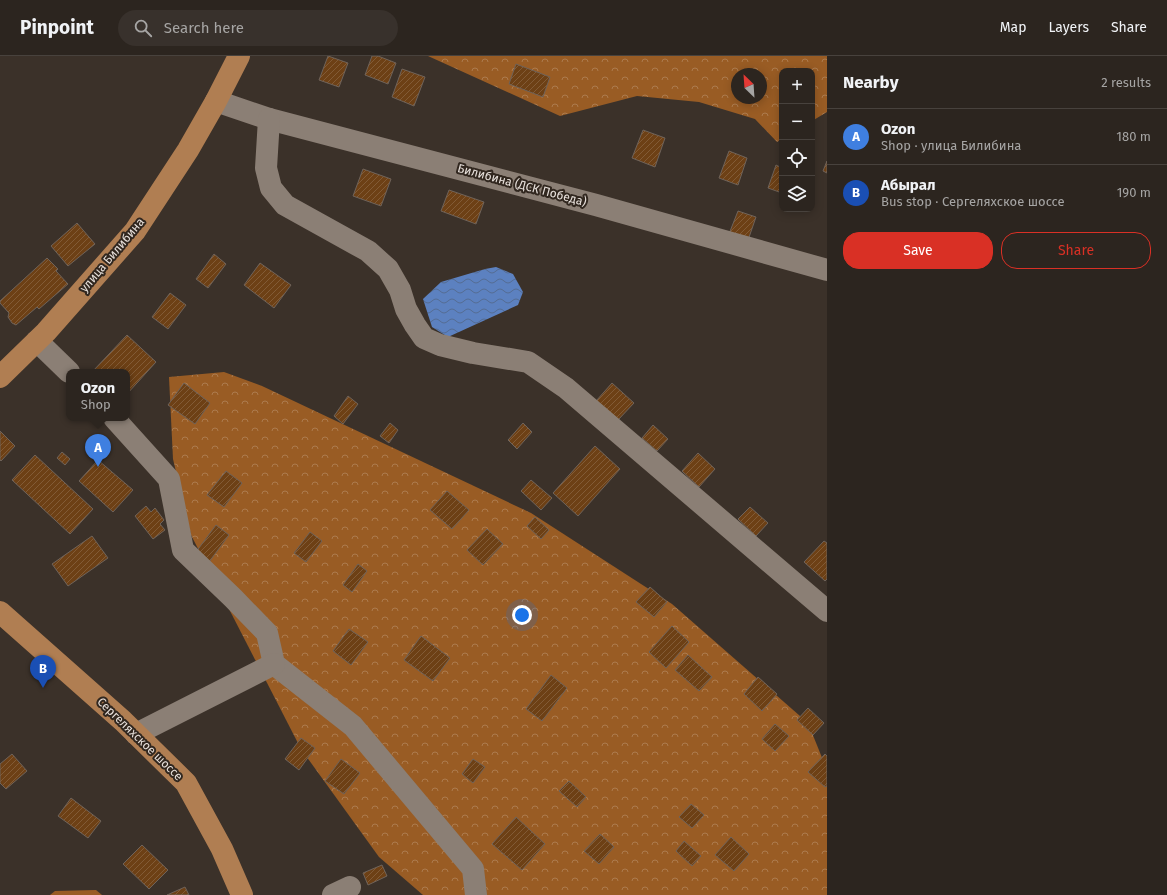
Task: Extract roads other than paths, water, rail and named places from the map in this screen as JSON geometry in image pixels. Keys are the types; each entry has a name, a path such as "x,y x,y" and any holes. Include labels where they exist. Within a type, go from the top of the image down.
{"main road":[{"name":"улица Билибина","path":"0,377 37,341 135,231 188,150 216,102 239,56"},
{"name":"Сергеляхское шоссе","path":"0,612 136,734 186,784 222,849 242,895"}],"street":[{"name":"Билибина (ДСК Победа)","path":"216,102 269,118 596,205 827,270"},
{"path":"269,118 266,168 271,188 285,205 368,251 388,269 400,290 406,308 424,338 440,346 528,362 560,383 827,611"},
{"path":"37,341 66,369"},
{"path":"117,421 169,479 183,550 267,633 274,664 353,726 473,869 476,895"},
{"path":"136,734 274,664"}],"water":[{"path":"496,267 513,274 523,292 518,305 448,337 432,327 423,299 441,282"}],"place":[{"name":"Ozon","path":"98,467"},
{"name":"Абырал","path":"43,688"}]}
